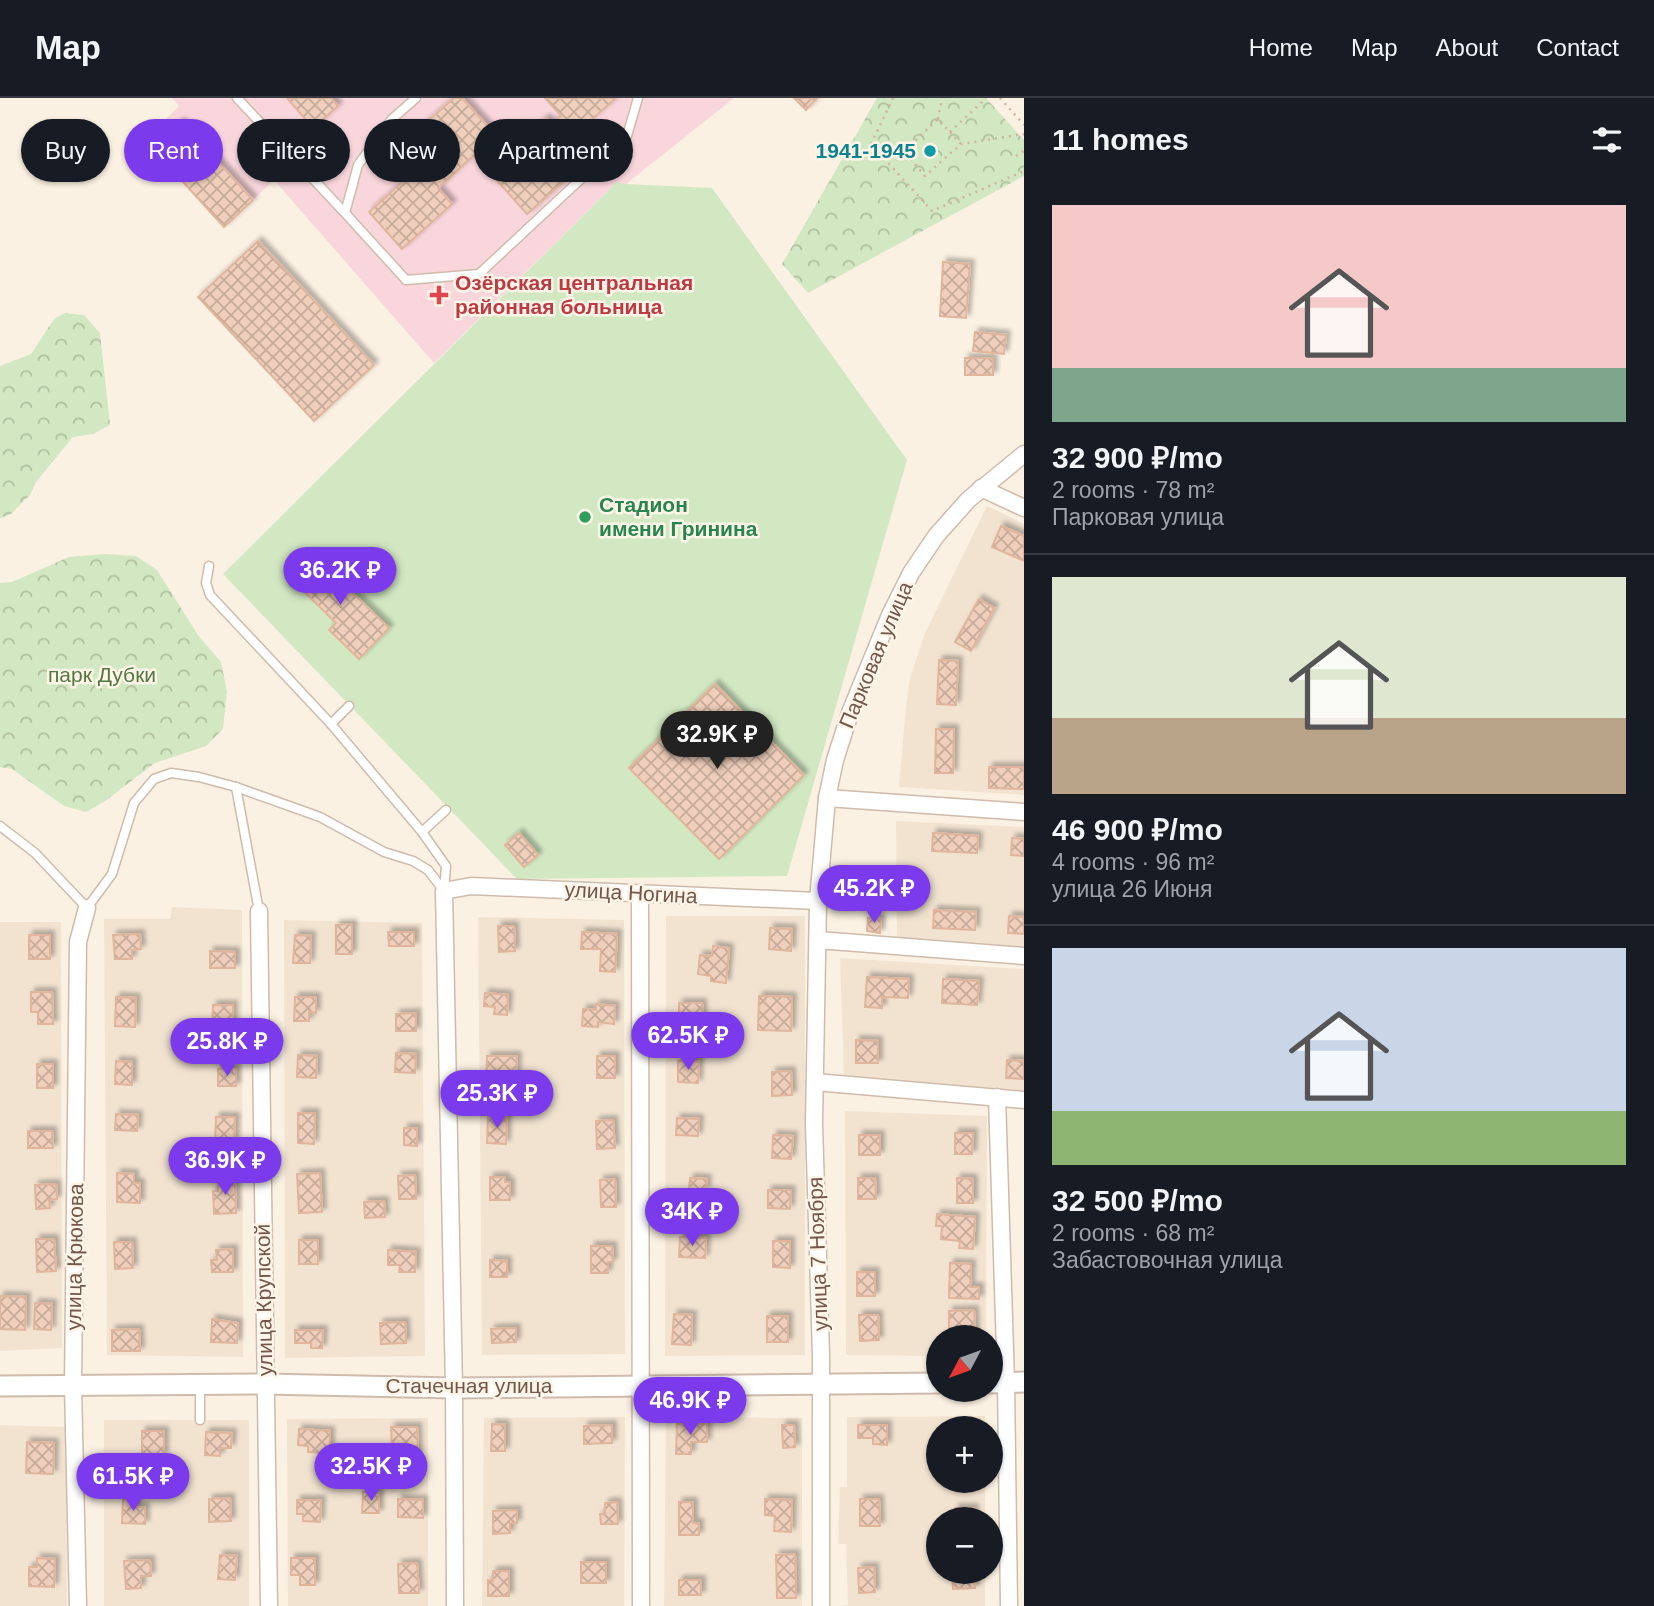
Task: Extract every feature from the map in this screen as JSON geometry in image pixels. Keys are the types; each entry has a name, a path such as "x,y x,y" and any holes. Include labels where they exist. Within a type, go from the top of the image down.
{"street":[{"name":"Парковая улица","path":"818,901 827,798 835,760 851,710 890,615 911,573 936,536 981,488 1024,454"},
{"path":"981,488 1024,508"},
{"path":"827,798 1024,812"},
{"name":"улица Ногина","path":"444,891 471,886 818,901"},
{"path":"444,891 454,1388 455,1606"},
{"path":"640,894 641,1606"},
{"name":"улица 7 Ноября","path":"818,901 814,1124 821,1384 821,1606"},
{"name":"улица Крюкова","path":"78,1606 73,1386 78,943 87,908"},
{"name":"улица Крупской","path":"260,911 269,1606"},
{"path":"818,940 1024,956"},
{"path":"815,1082 1024,1100"},
{"path":"997,1097 1007,1382 1009,1606"},
{"name":"Стачечная улица","path":"0,1386 265,1384 454,1388 926,1383"}],"lane":[{"path":"237,98 406,280 480,274 627,136 638,98"},
{"path":"345,213 358,165 392,119 416,98"},
{"path":"209,566 206,583 210,595 331,724 422,832 446,866 444,891"},
{"path":"331,724 349,706"},
{"path":"0,826 35,853 87,908 112,874 134,803 154,779 171,773 199,777 320,817 384,852 413,861 428,870 444,891"},
{"path":"236,788 260,911"},
{"path":"422,832 446,810"},
{"path":"200,1385 200,1420"}],"path":[{"path":"893,98 871,144 932,211 1024,171"},
{"path":"942,98 938,119 904,151 925,176 961,144 1024,134"},
{"path":"950,132 986,98"},
{"path":"1000,98 1024,125"},
{"path":"938,119 961,144"},
{"path":"1016,156 1024,151"}],"shaded area":[{"name":"Озёрская центральная районная больница","path":"172,98 734,98 633,178 633,119 474,119 474,182 617,182 434,363 276,182 350,182 350,119 237,119 237,182 272,182 224,227 183,182 223,182 223,119 166,119 179,106"},
{"path":"987,506 1024,524 1024,795 899,787 910,678 925,633"},
{"path":"896,821 1024,827 1024,948 897,941"},
{"path":"172,907 242,910 243,1357 107,1355 104,919 170,919"},
{"path":"666,916 805,916 805,1355 665,1356"},
{"path":"478,917 624,920 625,1354 482,1355"},
{"path":"284,920 422,923 425,1356 285,1358"},
{"path":"0,922 61,922 62,1348 0,1351"},
{"path":"840,958 1024,969 1024,1093 844,1076"},
{"path":"845,1111 987,1116 986,1325 926,1325 926,1356 846,1355"},
{"path":"926,1416 926,1493 985,1493 985,1507 926,1507 926,1584 985,1584 985,1606 839,1606 848,1605 846,1544 838,1544 840,1487 847,1487 847,1417"},
{"path":"625,1417 624,1606 482,1606 484,1418"},
{"path":"666,1417 802,1418 802,1606 664,1606"},
{"path":"428,1418 428,1606 288,1606 287,1419"},
{"path":"104,1420 249,1420 249,1606 104,1606"},
{"path":"0,1425 66,1427 67,1606 0,1606"}],"green space":[{"path":"877,98 986,98 1024,140 1024,176 808,293 782,264"},
{"name":"Стадион имени Гринина","path":"617,182 712,188 907,460 787,876 517,879 223,574"},
{"path":"65,313 84,315 100,333 110,425 93,434 73,437 36,482 30,495 11,514 0,518 0,366 31,354 54,319"},
{"name":"парк Дубки","path":"105,554 136,556 157,570 198,635 221,662 227,692 223,729 206,746 155,763 86,812 64,806 12,769 0,767 0,583 12,582 69,557"}],"building":[{"path":"287,98 331,98 338,106 323,119 305,119"},
{"path":"454,98 462,98 481,119 474,119 474,155 460,168 460,119 430,119"},
{"path":"545,98 616,98 592,119 558,119 561,116"},
{"path":"794,98 817,98 806,110"},
{"path":"223,168 253,200 224,227 183,182 223,182"},
{"path":"402,182 445,182 438,188 452,204 402,249 369,212"},
{"path":"498,182 563,182 527,214"},
{"path":"258,241 374,365 314,421 198,297"},
{"path":"943,262 970,264 966,318 940,316"},
{"path":"975,332 1006,335 1004,354 973,351"},
{"path":"965,358 993,358 993,375 965,375"},
{"path":"1001,526 1024,536 1024,561 992,547"},
{"path":"312,554 389,628 359,659 329,630 336,623 289,577"},
{"path":"979,599 994,608 971,651 955,642"},
{"path":"939,660 958,661 956,705 937,704"},
{"path":"715,684 804,775 719,859 629,768"},
{"path":"936,729 954,729 953,773 935,773"},
{"path":"989,767 1024,767 1024,789 989,788"},
{"path":"519,833 538,855 524,867 505,845"},
{"path":"933,833 978,836 977,853 932,851"},
{"path":"1012,838 1024,839 1024,856 1011,855"},
{"path":"934,910 976,912 975,930 933,928"},
{"path":"1009,916 1024,917 1024,934 1008,933"},
{"path":"868,918 881,919 880,933 867,931"},
{"path":"352,924 352,954 336,954 336,925"},
{"path":"498,926 514,926 515,951 499,952"},
{"path":"770,928 792,929 791,951 769,949"},
{"path":"388,932 414,932 414,946 389,946"},
{"path":"582,932 617,934 615,972 600,971 601,949 581,949"},
{"path":"140,934 141,949 132,950 132,959 115,959 113,935"},
{"path":"29,935 50,935 50,959 29,959"},
{"path":"295,935 311,936 310,963 293,963"},
{"path":"713,946 729,948 726,983 711,981 711,976 698,974 700,955 712,956"},
{"path":"210,951 235,952 235,968 210,968"},
{"path":"867,977 909,979 908,998 882,997 882,1008 865,1007"},
{"path":"943,979 979,981 977,1005 942,1003"},
{"path":"31,992 52,992 53,1024 38,1024 38,1012 31,1012"},
{"path":"485,993 508,995 507,1015 494,1014 495,1007 484,1006"},
{"path":"759,996 792,997 791,1031 758,1030"},
{"path":"116,997 136,998 135,1027 115,1026"},
{"path":"295,997 316,997 316,1013 309,1012 309,1021 294,1021"},
{"path":"679,1003 702,1003 703,1023 679,1024"},
{"path":"596,1004 615,1006 614,1024 598,1022 598,1027 582,1026 583,1009 596,1010"},
{"path":"213,1005 233,1005 232,1038 212,1037"},
{"path":"416,1013 416,1031 396,1031 396,1014"},
{"path":"856,1040 878,1041 878,1063 856,1063"},
{"path":"396,1053 416,1054 415,1073 395,1072"},
{"path":"298,1055 317,1056 316,1078 297,1077"},
{"path":"487,1056 517,1056 516,1081 486,1081"},
{"path":"597,1056 615,1056 615,1078 597,1078"},
{"path":"1007,1060 1024,1061 1024,1079 1006,1078"},
{"path":"116,1061 132,1062 132,1085 115,1084"},
{"path":"678,1061 699,1061 698,1083 678,1082"},
{"path":"37,1064 53,1064 53,1088 37,1088"},
{"path":"218,1069 236,1069 236,1086 218,1086"},
{"path":"791,1071 792,1095 772,1096 772,1072"},
{"path":"298,1113 315,1113 314,1144 298,1143"},
{"path":"116,1114 138,1115 137,1131 115,1130"},
{"path":"488,1116 507,1116 506,1144 487,1143"},
{"path":"216,1117 235,1117 234,1142 215,1142"},
{"path":"677,1118 699,1119 698,1136 676,1135"},
{"path":"613,1120 615,1148 597,1149 596,1121"},
{"path":"404,1128 417,1128 417,1146 404,1145"},
{"path":"28,1131 52,1131 53,1148 28,1148"},
{"path":"955,1133 973,1133 972,1154 955,1154"},
{"path":"773,1135 793,1136 791,1159 772,1158"},
{"path":"859,1135 880,1135 880,1155 859,1155"},
{"path":"117,1173 134,1174 134,1183 140,1183 140,1203 117,1202"},
{"path":"320,1173 322,1212 299,1213 297,1174"},
{"path":"415,1175 416,1199 399,1199 398,1176"},
{"path":"490,1177 505,1177 505,1182 510,1182 510,1200 490,1200"},
{"path":"690,1178 707,1179 706,1191 689,1189"},
{"path":"858,1178 875,1178 876,1199 858,1199"},
{"path":"957,1178 973,1179 973,1203 957,1203"},
{"path":"235,1179 236,1213 214,1214 213,1191 218,1191 218,1180"},
{"path":"615,1179 616,1207 601,1207 600,1180"},
{"path":"56,1184 57,1199 49,1200 50,1208 36,1209 35,1185"},
{"path":"768,1190 791,1190 790,1209 768,1208"},
{"path":"688,1199 715,1199 715,1213 688,1214"},
{"path":"384,1201 385,1217 365,1218 364,1202"},
{"path":"937,1214 975,1217 973,1249 959,1248 960,1241 941,1239 942,1226 936,1226"},
{"path":"680,1237 706,1238 705,1258 679,1257"},
{"path":"36,1239 54,1239 56,1271 37,1272"},
{"path":"299,1240 318,1240 318,1264 299,1264"},
{"path":"773,1241 790,1241 790,1268 773,1267"},
{"path":"114,1242 132,1242 133,1268 115,1269"},
{"path":"591,1246 612,1246 613,1262 608,1262 608,1273 591,1273"},
{"path":"233,1249 233,1272 212,1272 211,1260 217,1260 216,1250"},
{"path":"388,1250 416,1252 415,1272 399,1272 400,1265 388,1265"},
{"path":"490,1260 507,1261 507,1277 490,1277"},
{"path":"950,1263 971,1264 970,1287 979,1287 979,1299 949,1298"},
{"path":"857,1272 875,1272 875,1296 857,1296"},
{"path":"0,1296 26,1297 25,1330 0,1329"},
{"path":"35,1303 52,1304 51,1330 34,1329"},
{"path":"974,1310 975,1325 949,1325 949,1311"},
{"path":"674,1314 692,1315 691,1345 672,1344"},
{"path":"859,1315 878,1315 879,1340 860,1341"},
{"path":"767,1316 788,1316 788,1342 767,1342"},
{"path":"212,1319 238,1323 237,1343 211,1342"},
{"path":"405,1322 406,1343 381,1344 380,1323"},
{"path":"516,1328 516,1342 492,1343 491,1329"},
{"path":"139,1329 140,1351 112,1351 112,1330"},
{"path":"295,1330 323,1330 322,1348 311,1348 311,1343 295,1343"},
{"path":"492,1424 505,1425 505,1451 491,1451"},
{"path":"677,1424 707,1424 707,1442 691,1442 691,1454 676,1454"},
{"path":"612,1425 612,1443 584,1444 584,1426"},
{"path":"782,1425 794,1425 795,1447 783,1448"},
{"path":"858,1425 887,1425 887,1445 873,1444 873,1438 858,1438"},
{"path":"391,1427 417,1427 418,1455 404,1455 404,1446 392,1446"},
{"path":"299,1429 330,1431 330,1453 308,1452 308,1446 298,1445"},
{"path":"142,1431 164,1431 164,1455 142,1455"},
{"path":"206,1432 232,1433 231,1448 220,1448 220,1456 205,1455"},
{"path":"27,1442 54,1443 53,1474 26,1473"},
{"path":"363,1492 379,1493 379,1513 362,1513"},
{"path":"230,1498 231,1521 209,1522 209,1499"},
{"path":"123,1499 136,1499 135,1507 145,1507 145,1524 122,1523"},
{"path":"398,1499 423,1500 423,1518 398,1517"},
{"path":"765,1499 792,1500 791,1532 774,1531 775,1516 765,1515"},
{"path":"860,1499 879,1499 880,1526 860,1526"},
{"path":"297,1500 321,1500 320,1522 303,1521 303,1514 297,1514"},
{"path":"617,1502 618,1524 601,1524 600,1514 605,1514 605,1503"},
{"path":"679,1502 693,1502 693,1523 699,1523 699,1535 679,1535"},
{"path":"517,1510 517,1523 510,1523 510,1533 493,1534 493,1511"},
{"path":"795,1554 796,1598 777,1598 776,1555"},
{"path":"220,1555 237,1556 235,1580 218,1579"},
{"path":"37,1558 55,1559 54,1587 29,1586 29,1567 37,1567"},
{"path":"291,1558 315,1558 315,1585 300,1585 300,1575 291,1575"},
{"path":"150,1560 151,1576 141,1576 141,1588 126,1589 124,1561"},
{"path":"581,1562 606,1562 606,1583 581,1583"},
{"path":"417,1563 419,1593 399,1593 398,1564"},
{"path":"874,1567 875,1592 859,1593 858,1568"},
{"path":"493,1571 509,1571 509,1596 488,1596 488,1580 493,1581"},
{"path":"679,1580 701,1580 701,1595 679,1595"},
{"path":"953,1584 975,1584 975,1588 953,1589"}],"place":[{"name":"1941-1945","path":"930,151"},
{"name":"Озёрская центральная районная больница","path":"439,295"},
{"name":"Стадион имени Гринина","path":"585,517"}]}
